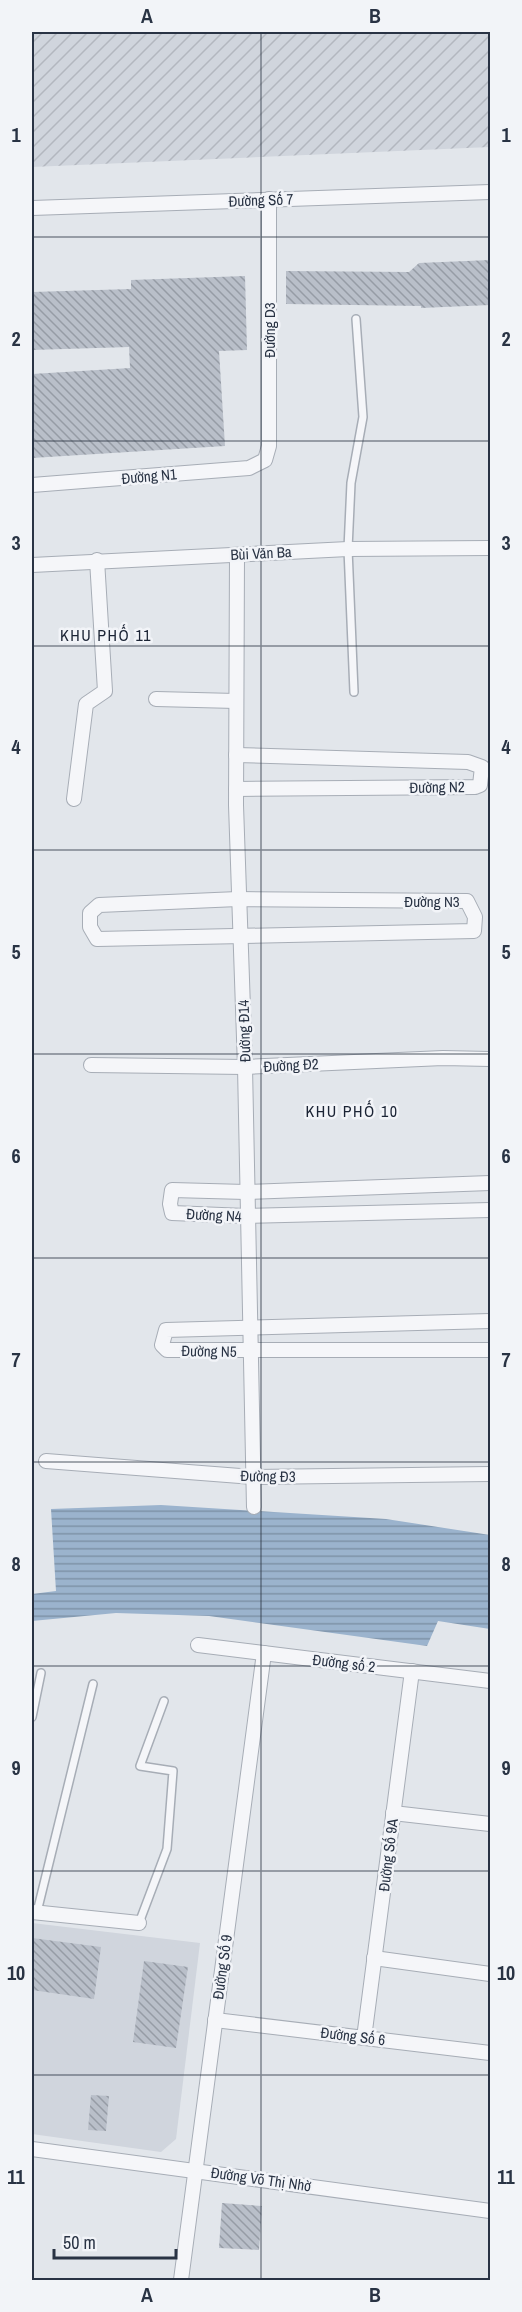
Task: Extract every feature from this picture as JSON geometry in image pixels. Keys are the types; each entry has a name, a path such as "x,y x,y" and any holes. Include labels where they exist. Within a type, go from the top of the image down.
{"street":[{"name":"Đường Số 7","path":"32,208 490,192"},
{"name":"Đường D3","path":"265,460 269,446 269,199"},
{"name":"Đường N1","path":"32,485 249,468 265,460"},
{"name":"Bùi Văn Ba","path":"32,565 348,549 490,548"},
{"name":"Đường Đ14","path":"237,555 236,789 245,1067 246,1216 254,1507"},
{"path":"75,799 86,704 105,691 97,560"},
{"path":"156,699 236,701"},
{"name":"Đường N2","path":"236,755 468,762 482,767 480,785 475,787 236,789"},
{"path":"238,899 99,905 90,913 90,927 97,939 240,937"},
{"name":"Đường N3","path":"238,899 467,901 475,917 474,931 240,937"},
{"name":"Đường Đ2","path":"91,1065 245,1067 443,1058 490,1059"},
{"name":"Đường N4","path":"490,1183 246,1192 172,1190 170,1204 172,1212 246,1216 490,1210"},
{"name":"Đường N5","path":"490,1321 249,1330 166,1330 162,1345 167,1350 249,1352 490,1350"},
{"name":"Đường Đ3","path":"46,1461 253,1477 490,1474"},
{"name":"Đường số 2","path":"198,1645 490,1681"},
{"name":"Đường Số 9","path":"181,2280 264,1653"},
{"name":"Đường Số 9A","path":"364,2038 411,1671"},
{"path":"393,1813 490,1824"},
{"path":"34,1912 139,1923"},
{"path":"374,1958 490,1974"},
{"name":"Đường Số 6","path":"215,2020 490,2053"},
{"name":"Đường Võ Thị Nhờ","path":"32,2149 490,2211"}],"lane":[{"path":"354,692 348,549 351,483 363,417 356,319"},
{"path":"32,1717 41,1673"},
{"path":"34,1912 93,1684"},
{"path":"139,1923 166,1849 173,1771 140,1766 164,1701"}],"shaded area":[{"path":"32,32 490,32 490,147 32,167"},
{"path":"32,1923 200,1943 176,2139 161,2152 32,2134"}],"water":[{"path":"161,1505 386,1519 490,1535 490,1629 438,1621 427,1646 209,1616 116,1613 32,1621 32,1594 56,1591 51,1509"}],"building":[{"path":"490,260 490,305 421,308 421,306 286,304 286,271 409,272 419,263"},
{"path":"245,276 247,350 219,351 225,446 32,458 32,374 130,368 129,347 32,350 32,292 131,289 131,280"},
{"path":"32,1938 101,1947 94,1999 32,1990"},
{"path":"144,1961 188,1967 176,2048 133,2042"},
{"path":"91,2095 109,2096 106,2131 88,2130"},
{"path":"222,2203 262,2206 259,2250 219,2248"}],"district":[{"name":"KHU PHỐ 11","path":"106,635"},
{"name":"KHU PHỐ 10","path":"352,1111"}]}
